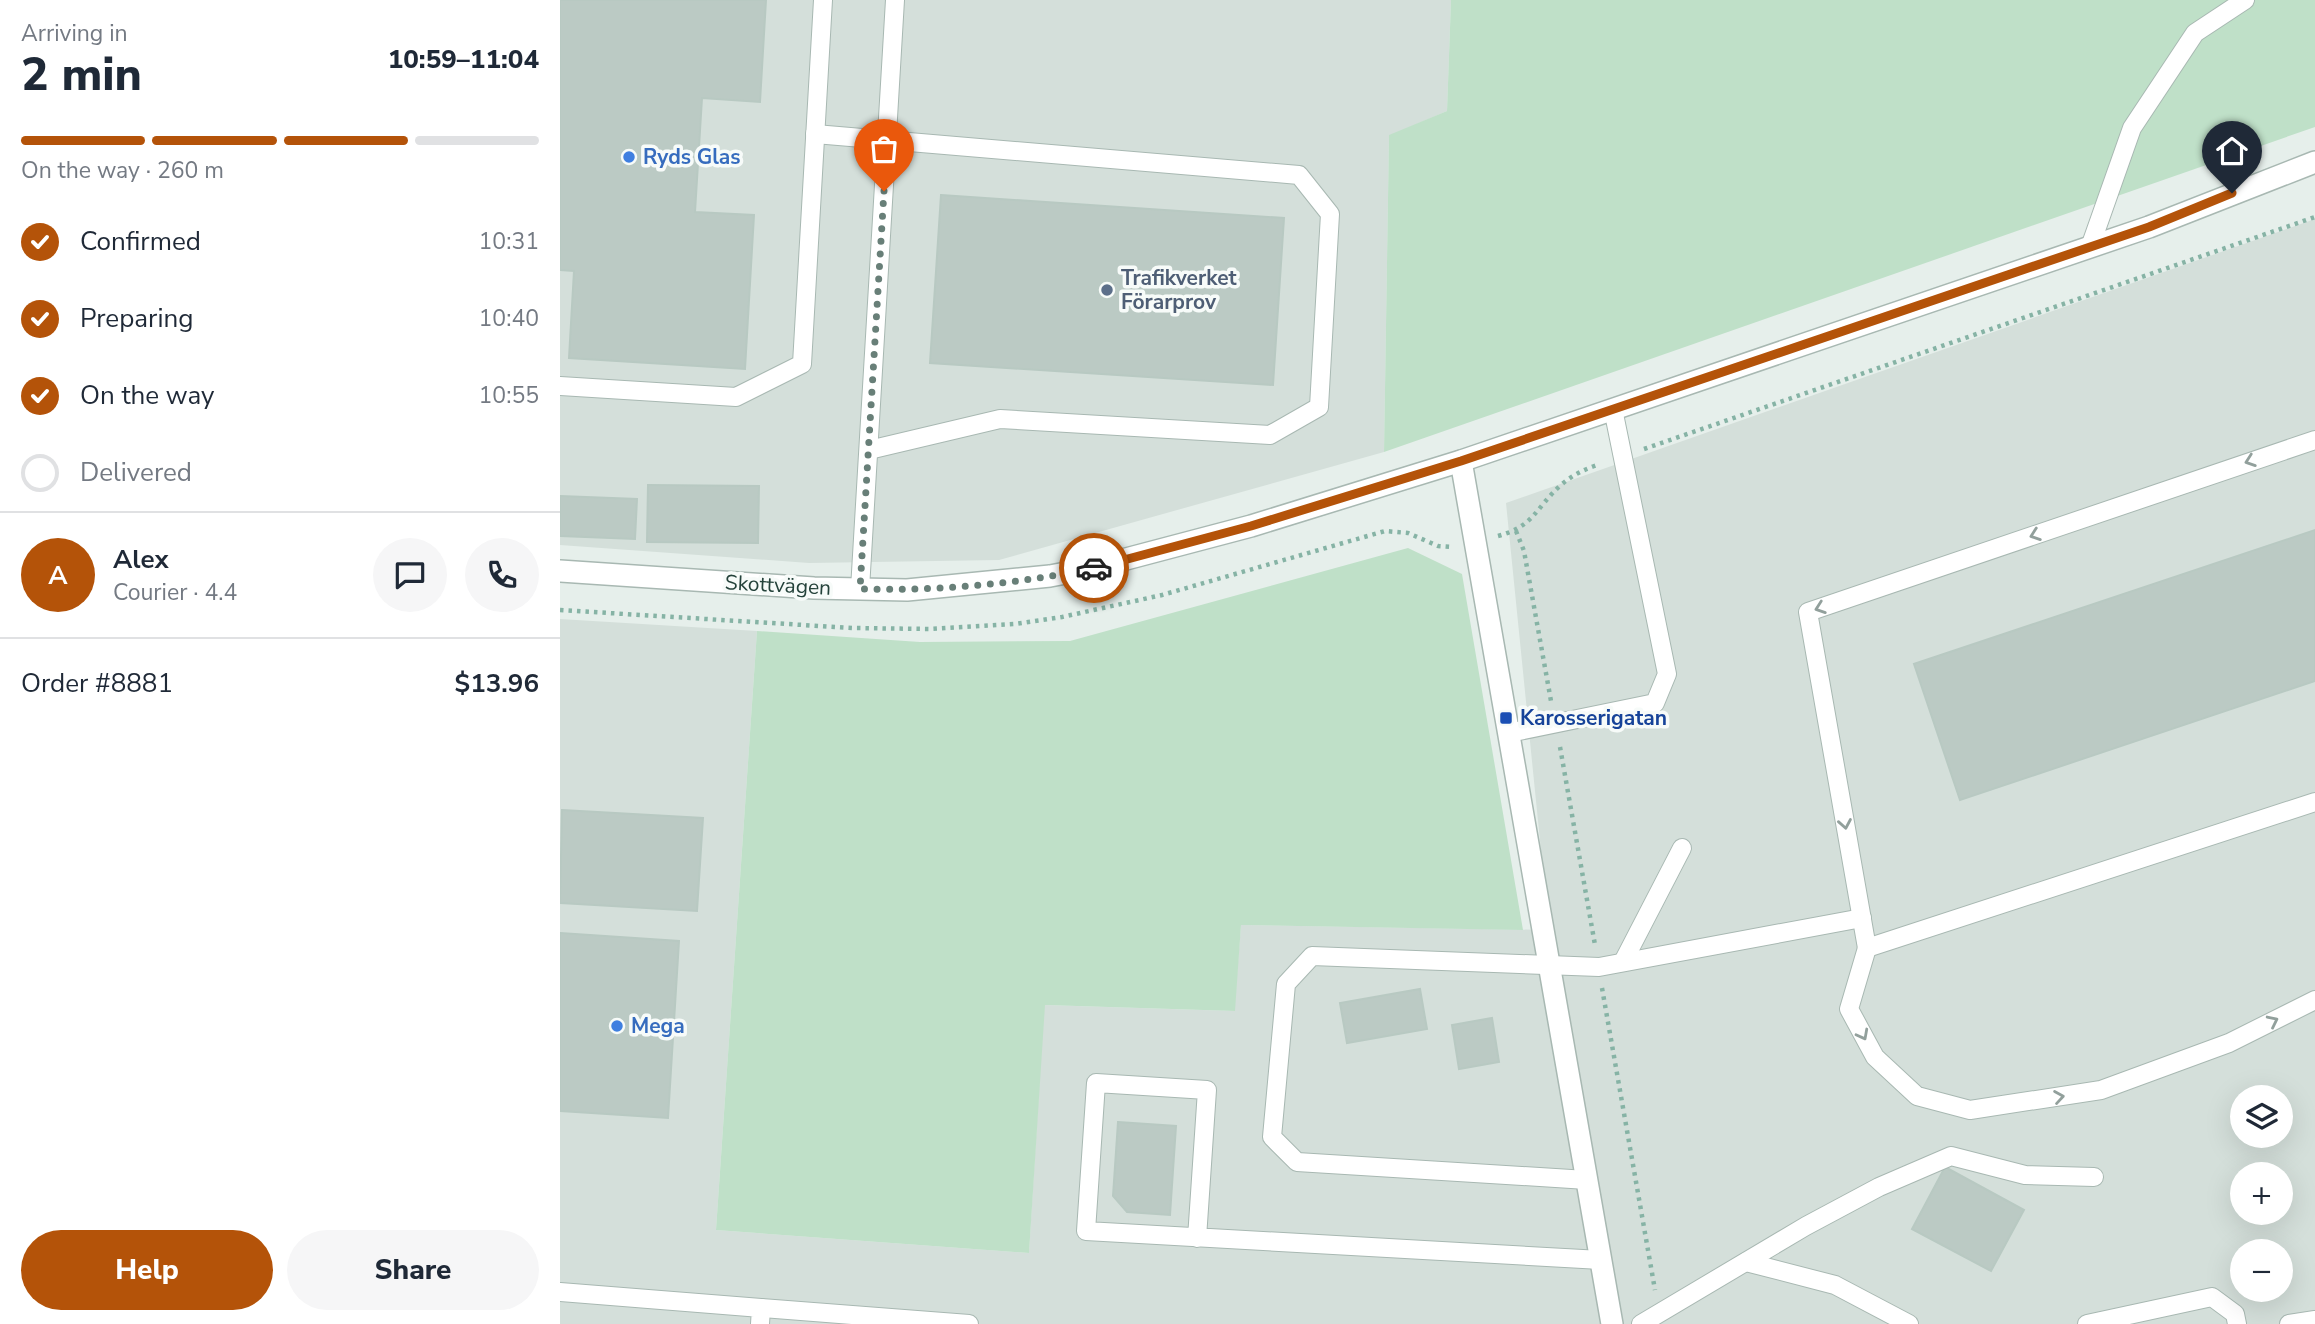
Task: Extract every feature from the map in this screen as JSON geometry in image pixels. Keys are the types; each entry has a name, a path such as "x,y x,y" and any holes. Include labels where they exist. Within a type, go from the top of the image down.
{"street":[{"name":"Skottvägen","path":"560,571 814,588 908,590 950,588 1092,568 1264,522 1461,461 2149,227 2315,162"},
{"path":"1461,461 1612,1324"}],"lane":[{"path":"560,386 736,397 802,364 823,0"},
{"path":"860,589 895,0"},
{"path":"2090,247 2132,128 2195,33 2245,0"},
{"path":"815,134 1298,175 1330,214 1319,407 1270,435 1000,419 869,450"},
{"path":"1508,733 1655,703 1667,674 1613,409"},
{"path":"2315,440 1808,612 1867,948 1849,1009 1875,1057 1917,1096 1970,1110 2101,1090 2229,1043 2315,1000"},
{"path":"1867,948 2315,802"},
{"path":"1623,962 1682,848"},
{"path":"1587,1180 1297,1162 1272,1137 1286,985 1312,956 1599,967 1862,918"},
{"path":"1197,1238 1208,1090 1096,1083 1086,1231 1197,1238 1601,1260"},
{"path":"1641,1324 1879,1187 1951,1156 2025,1175 2094,1177"},
{"path":"1746,1262 1835,1285 1909,1324"},
{"path":"560,1292 761,1316 969,1324"},
{"path":"2087,1324 2212,1297 2235,1314 2237,1324"},
{"path":"2289,1324 2315,1320"}],"path":[{"path":"1516,531 1524,551 1556,724 1659,1314"}],"shaded area":[{"path":"560,0 1451,0 1447,111 1389,136 1384,452 999,560 809,563 560,545"},
{"path":"2315,219 2315,1324 560,1324 560,619 757,631 716,1230 1029,1253 1044,1005 1234,1011 1241,925 1549,930 1506,503"}],"green space":[{"path":"1451,0 2315,0 2315,127 1384,452 1389,135 1447,111"},
{"path":"1408,548 1462,574 1523,930 1241,925 1235,1011 1045,1005 1029,1253 716,1230 757,631 920,642 1070,641"}],"building":[{"name":"Ryds Glas","path":"560,0 766,0 760,102 702,98 695,212 754,215 745,369 569,358 574,271 560,270"},
{"name":"Trafikverket Förarprov","path":"941,195 1284,218 1273,385 930,363"},
{"path":"648,485 759,486 758,543 647,542"},
{"path":"560,496 637,499 635,539 560,536"},
{"path":"2315,530 2315,681 1960,800 1914,664"},
{"path":"562,810 703,818 697,911 560,903"},
{"name":"Mega","path":"560,933 679,941 668,1118 560,1111"},
{"path":"1420,989 1427,1029 1347,1043 1340,1003"},
{"path":"1492,1018 1499,1062 1459,1069 1452,1025"},
{"path":"1118,1122 1176,1126 1170,1215 1127,1212 1113,1196"},
{"path":"1945,1167 2024,1210 1991,1271 1912,1229"}],"way so far":[{"path":"884,191 860,589 950,588 1094,568"}],"place":[{"name":"Ryds Glas","path":"629,157"},
{"name":"Trafikverket Förarprov","path":"1107,290"},
{"name":"Karosserigatan","path":"1506,718"},
{"name":"Mega","path":"617,1026"}],"route":[{"path":"1094,568 1251,526 1461,461 2149,227 2232,193"}]}
